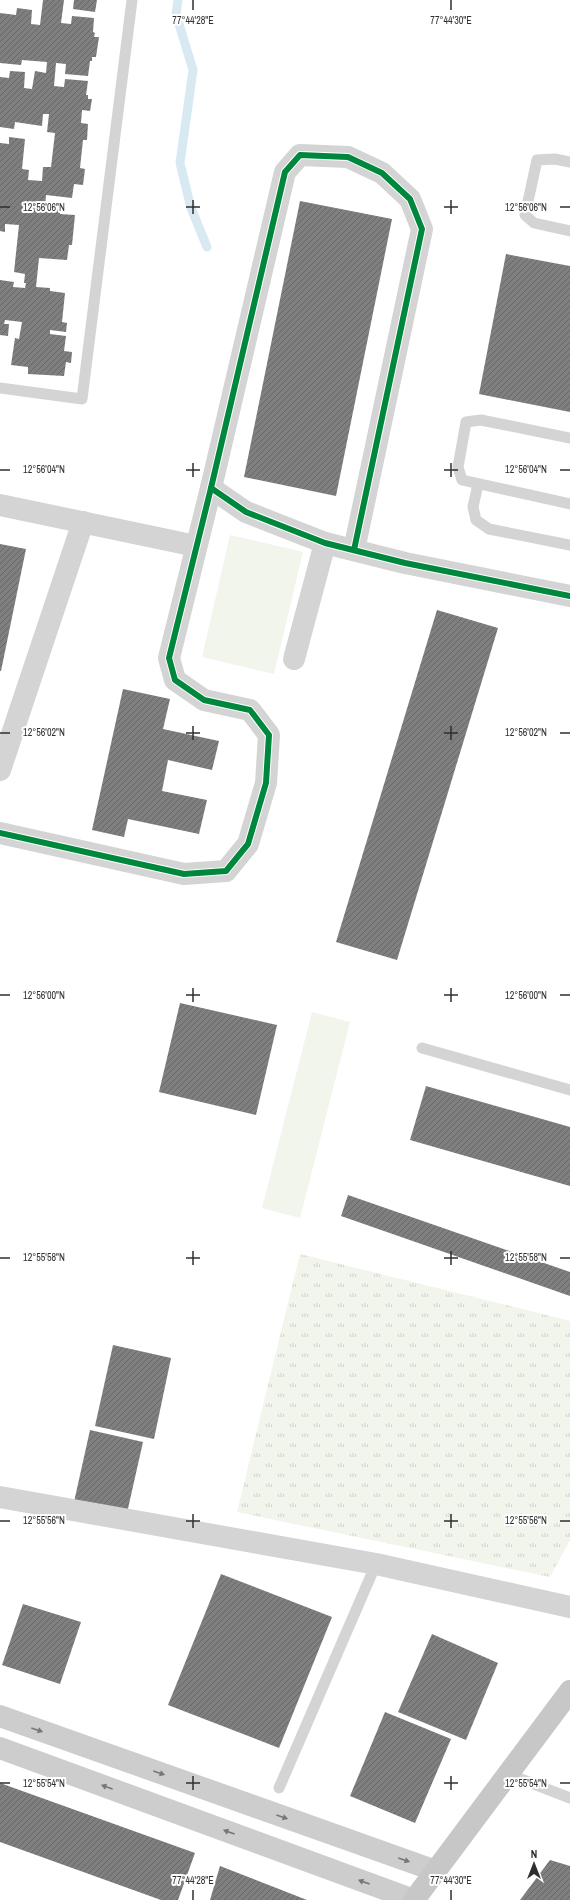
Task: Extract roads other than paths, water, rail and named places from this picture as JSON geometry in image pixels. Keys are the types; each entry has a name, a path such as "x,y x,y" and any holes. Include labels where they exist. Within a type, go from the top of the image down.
{"main road":[{"path":"414,1900 570,1691"}],"street":[{"path":"0,833 184,874 226,871 248,844 266,783 269,735 250,710 204,700 175,680 169,658 211,488 285,172 300,155 348,158 382,173 410,199 422,229 354,550"},
{"path":"211,488 246,512 325,543 405,563 570,596"},
{"path":"0,505 196,546"},
{"path":"0,770 83,522"},
{"path":"294,659 325,543"},
{"path":"0,1497 376,1564 570,1607"},
{"path":"0,1716 436,1871"},
{"path":"0,1748 414,1900"}],"lane":[{"path":"0,388 82,399 132,0"},
{"path":"570,162 555,159 537,160 525,215 534,223 570,231"},
{"path":"570,438 481,420 466,422 458,467 462,480 570,504"},
{"path":"478,484 472,507 476,520 489,529 570,545"},
{"path":"422,1048 570,1090"},
{"path":"279,1788 376,1564"},
{"path":"508,1774 570,1798"}],"waterway":[{"path":"178,0 176,14 193,70 180,163 191,208 207,247"}]}
